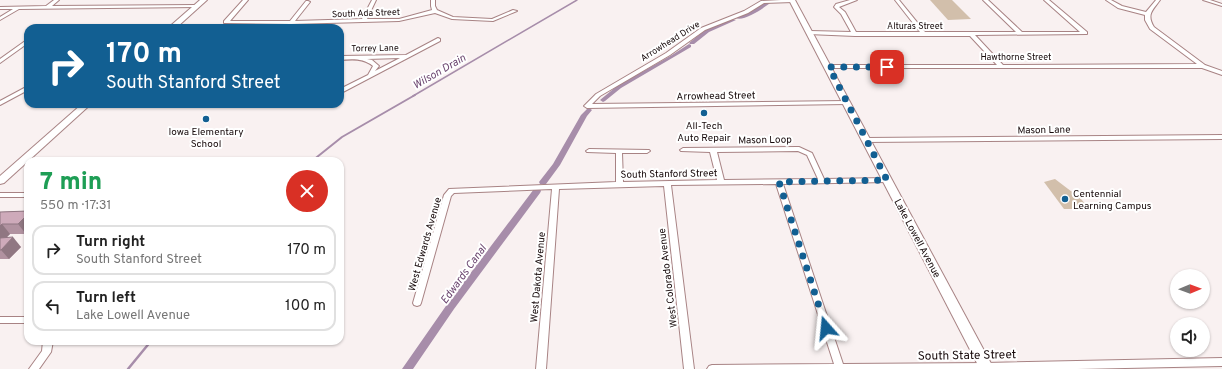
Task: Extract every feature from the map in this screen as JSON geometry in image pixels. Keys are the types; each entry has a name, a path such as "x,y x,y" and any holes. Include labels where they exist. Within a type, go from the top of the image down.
{"main road":[{"path":"177,24 204,0"},
{"name":"Lake Lowell Avenue","path":"792,1 829,67 846,103 987,368"},
{"path":"27,157 82,108"},
{"path":"0,181 24,160"}],"street":[{"path":"46,8 57,0"},
{"name":"South Ada Street","path":"246,0 226,22 291,23 399,20 435,11"},
{"path":"364,21 374,0"},
{"path":"433,0 435,11 452,18 493,20 515,11"},
{"path":"855,34 843,13 836,7 838,5 856,0"},
{"path":"897,0 924,34"},
{"path":"985,0 1021,34"},
{"name":"Alturas Street","path":"810,33 1021,34 1085,32 1046,0"},
{"path":"1108,0 1120,7 1147,14"},
{"path":"1158,0 1147,14 1147,21 1152,28 1204,66 1222,73"},
{"path":"1205,0 1222,5"},
{"name":"Arrowhead Drive","path":"587,106 598,95 668,54 703,29 746,12 763,2 792,1"},
{"path":"291,23 308,2"},
{"path":"0,8 197,6"},
{"path":"0,19 18,8"},
{"path":"971,34 1001,66"},
{"name":"Torrey Lane","path":"344,89 438,40"},
{"path":"0,61 24,44"},
{"name":"Torrey Lane","path":"344,58 399,57 410,55"},
{"path":"354,57 370,61 376,66 373,72 366,78"},
{"name":"Hawthorne Street","path":"829,67 1204,66"},
{"path":"0,103 24,90"},
{"name":"Arrowhead Street","path":"587,106 846,103"},
{"name":"Mason Lane","path":"866,140 1222,137"},
{"name":"Mason Loop","path":"684,150 799,149 810,154 822,181"},
{"path":"713,150 721,182"},
{"path":"589,151 647,151"},
{"path":"619,151 620,184"},
{"name":"South Stanford Street","path":"452,191 620,184 887,180"},
{"path":"779,182 839,368"},
{"name":"West Colorado Avenue","path":"667,184 690,369"},
{"name":"West Dakota Avenue","path":"541,369 556,187"},
{"name":"West Edwards Avenue","path":"417,304 448,194 452,191"},
{"path":"0,195 24,195"},
{"path":"0,320 24,320"},
{"path":"34,369 46,352 47,345"},
{"name":"South State Street","path":"712,369 987,368 1222,362"}],"shaded area":[{"path":"930,0 952,0 971,19 948,20"},
{"path":"1055,179 1080,198 1090,209 1064,209 1044,182"}],"building":[{"path":"24,211 24,218 18,224 2,224 0,226 0,212"},
{"path":"13,237 1,250 0,250 0,238"}],"waterway":[{"name":"Wilson Drain","path":"413,96 577,0"},
{"name":"Edwards Canal","path":"739,18 755,11 767,3"},
{"name":"Edwards Canal","path":"692,43 707,31 733,20"},
{"name":"Edwards Canal","path":"675,55 689,46"},
{"name":"Edwards Canal","path":"603,100 619,87 672,57"},
{"name":"Wilson Drain","path":"317,157 342,137 415,95"},
{"name":"Edwards Canal","path":"543,182 556,165 584,115 589,110"},
{"name":"Edwards Canal","path":"407,369 451,306 537,191"},
{"name":"Wilson Drain","path":"128,369 148,345"}],"place":[{"name":"All-Tech Auto Repair","path":"704,113"},
{"name":"Iowa Elementary School","path":"206,119"},
{"name":"Centennial Learning Campus","path":"1065,199"}],"route":[{"path":"826,328 779,182 887,180 846,103 829,67 887,67"}]}
